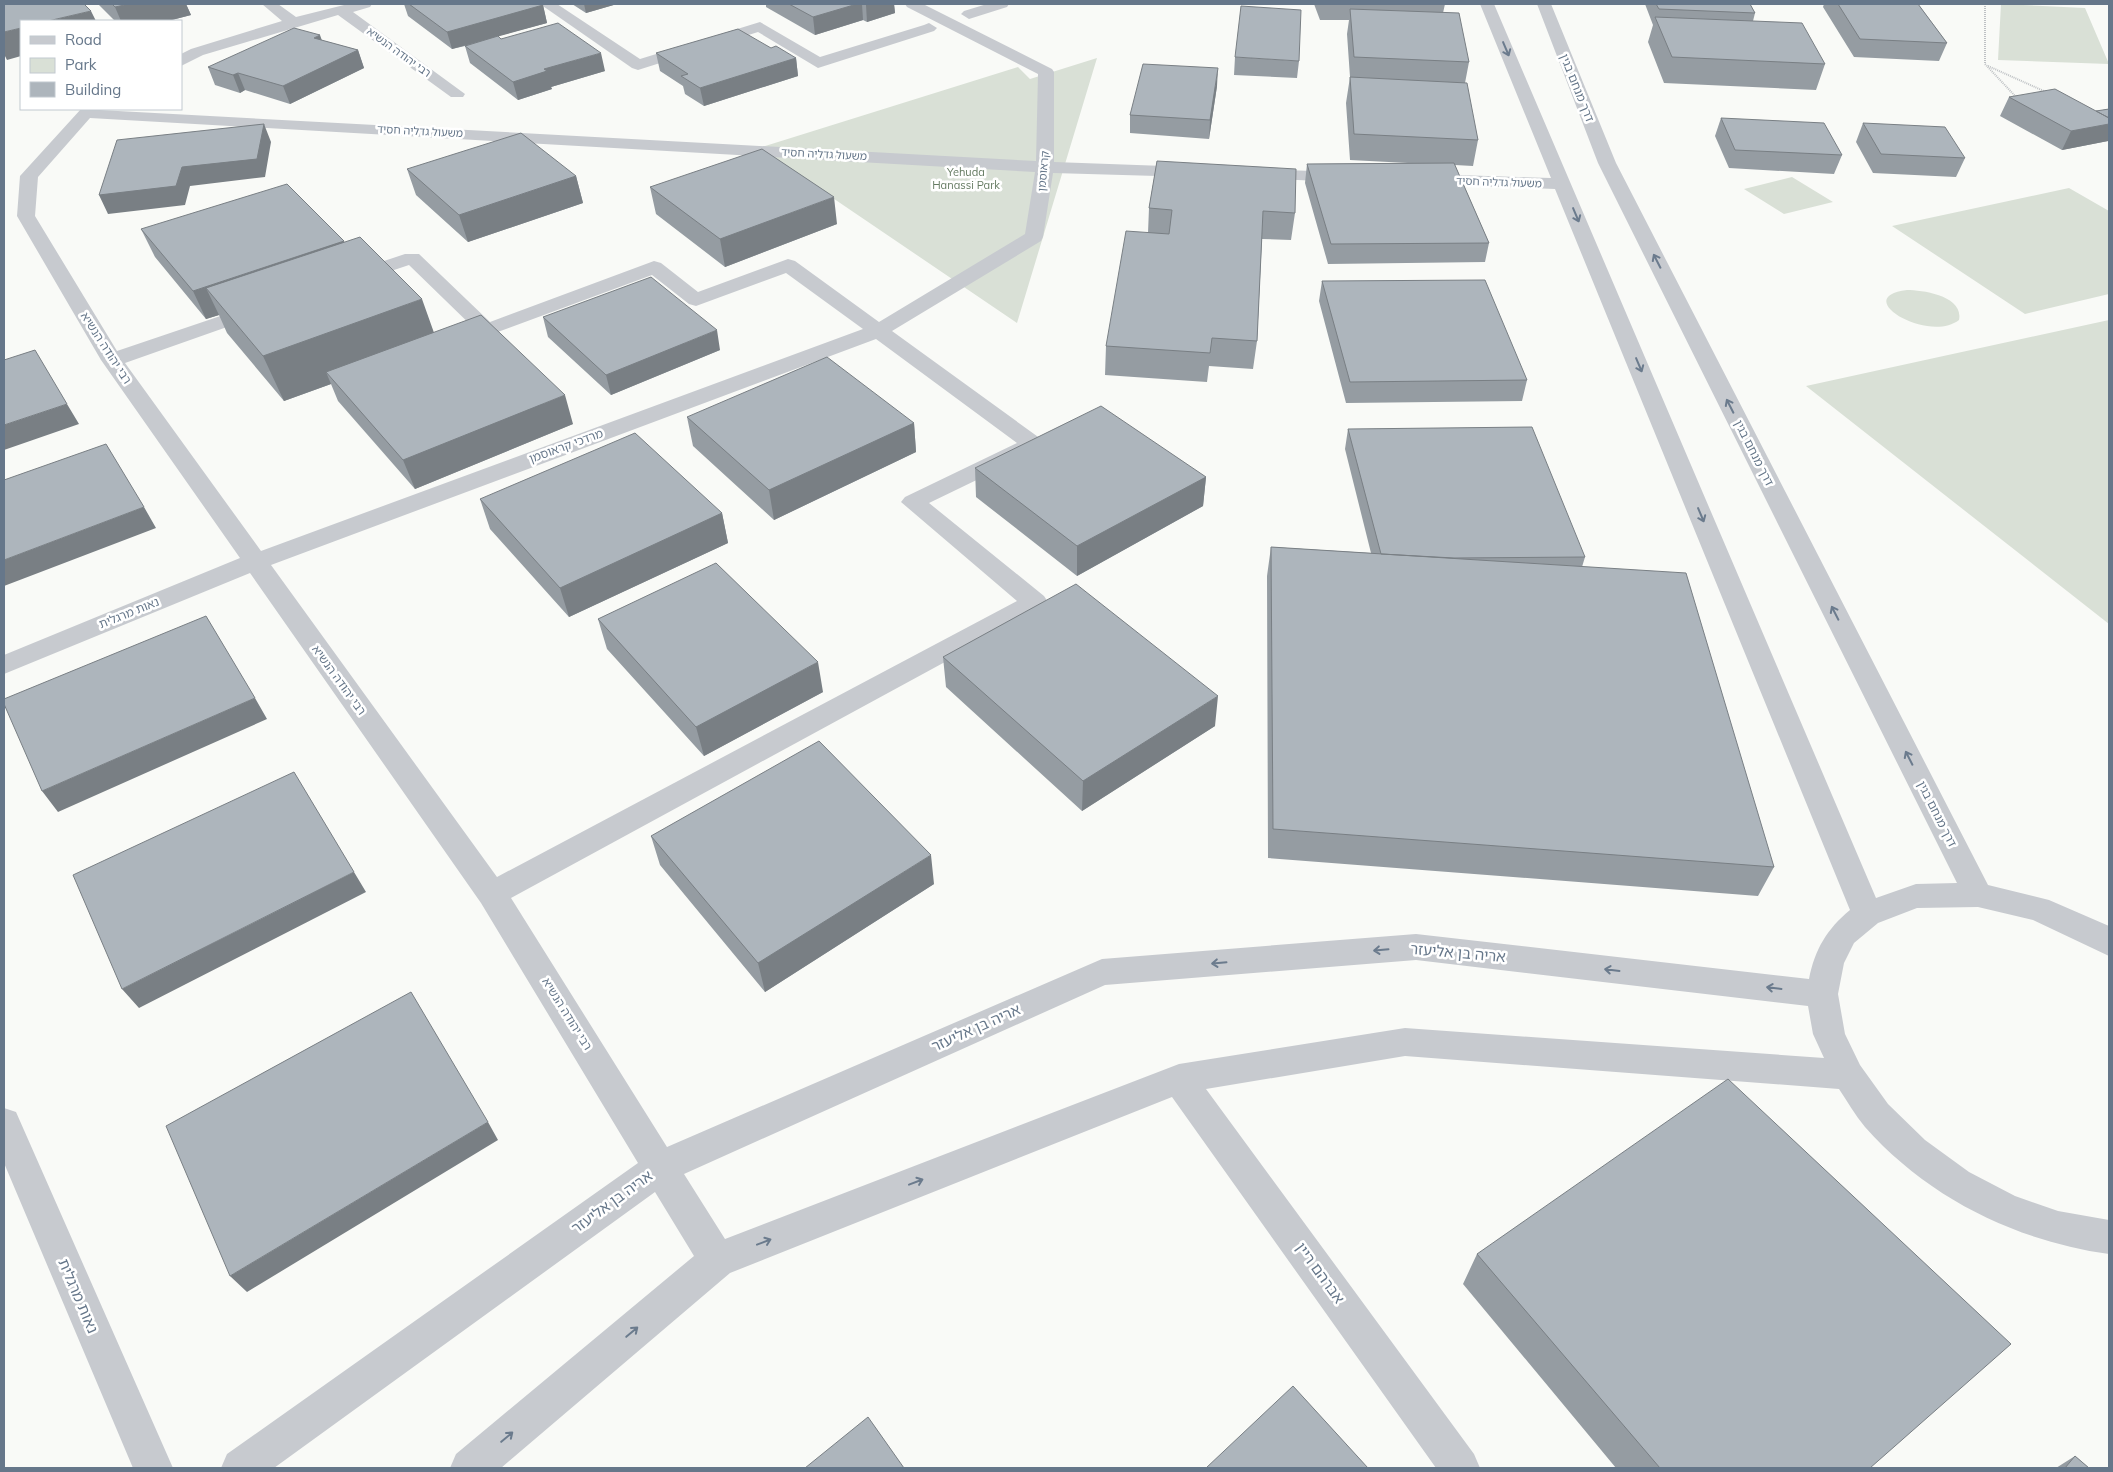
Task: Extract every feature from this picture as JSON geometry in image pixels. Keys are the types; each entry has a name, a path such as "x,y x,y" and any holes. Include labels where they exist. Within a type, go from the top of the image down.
{"street":[{"path":"269,4 293,22"},
{"path":"182,60 197,52 293,22 364,4"},
{"path":"547,4 638,65 760,27 818,63 929,28"},
{"name":"קראוסמן","path":"878,331 1034,237 1045,167 1046,72 912,4"},
{"path":"969,14 1002,4"},
{"path":"1487,4 1564,184 1867,914"},
{"name":"דרך מנחם בגין","path":"1544,4 1607,163 1978,895"},
{"name":"רבי יהודה הנשיא","path":"342,10 457,94"},
{"name":"רבי יהודה הנשיא","path":"89,111 29,176 18,218 112,360 492,894 718,1260"},
{"name":"משעול גדליה חסיד","path":"89,111 1045,167 1205,172"},
{"path":"1244,174 1354,177"},
{"name":"משעול גדליה חסיד","path":"1404,179 1564,184"},
{"path":"337,283 412,258 486,330 654,267 696,300 788,265 1033,444 913,502 1035,602 492,894"},
{"path":"112,360 271,306"},
{"name":"מרדכי קראוסמן","path":"254,562 878,331"},
{"name":"נאות מרגלית","path":"4,665 254,562"},
{"path":"2109,943 2098,935 2038,909 1978,895 1916,896 1867,914 1843,934 1828,962 1822,994 1829,1034 1848,1075 1876,1114 1913,1151 1957,1184 2006,1210 2058,1228 2109,1237"},
{"name":"אריה בן אליעזר","path":"241,1468 661,1167 1102,972 1416,947 1822,994"},
{"path":"470,1468 718,1260 1179,1079 1405,1042 1848,1075"},
{"name":"אברהם ריין","path":"1179,1079 1460,1468"},
{"name":"נאות מרגלית","path":"4,1123 153,1468"}],"path":[{"path":"1985,4 1985,64 2023,104"},
{"path":"1985,64 2053,95"}],"green space":[{"path":"2001,4 2085,8 2109,64 1998,60"},
{"name":"Yehuda Hanassi Park","path":"1097,58 1017,323 759,148 1018,67 1030,79"},
{"path":"1792,177 1833,202 1784,214 1744,189"},
{"path":"2069,188 2109,211 2109,294 2025,314 1892,226"},
{"path":"1907,290 1932,293 1949,300 1959,312 1959,320 1945,326 1930,326 1914,323 1900,317 1890,309 1886,301 1891,294"},
{"path":"2109,320 2109,624 1806,386"}],"building":[{"path":"4,4 84,4 91,11 52,20 20,20 20,28 4,32"},
{"path":"112,4 129,4 115,7"},
{"path":"409,4 540,4 543,5 447,32"},
{"path":"789,4 857,4 813,17"},
{"path":"1656,4 1750,4 1755,13 1659,9"},
{"path":"1838,4 1918,4 1947,43 1860,39"},
{"path":"1241,6 1301,10 1299,61 1235,57"},
{"path":"1350,9 1459,13 1469,62 1354,57"},
{"path":"1655,17 1802,23 1825,64 1672,57"},
{"path":"558,23 601,53 544,69 547,71 513,82 465,46 498,36 501,39"},
{"path":"294,28 320,35 314,38 358,50 283,86 238,73 233,75 208,67"},
{"path":"738,29 771,48 776,46 796,58 700,88 681,76 688,74 656,53"},
{"path":"1143,64 1218,68 1210,120 1130,115"},
{"path":"1350,77 1467,83 1478,140 1354,134"},
{"path":"2055,89 2109,118 2109,124 2071,131 2009,97"},
{"path":"2109,109 2109,118 2096,111"},
{"path":"1721,118 1824,123 1842,155 1735,150"},
{"path":"1863,123 1945,127 1965,158 1881,154"},
{"path":"264,124 257,159 182,167 176,186 99,195 117,140"},
{"path":"521,133 576,176 459,215 407,169"},
{"path":"762,149 834,197 720,239 650,187"},
{"path":"1157,161 1296,169 1295,213 1263,211 1257,341 1212,338 1210,353 1106,346 1126,231 1169,234 1172,210 1149,208"},
{"path":"1454,163 1489,243 1331,244 1307,164"},
{"path":"287,184 344,241 193,291 141,229"},
{"path":"360,237 422,299 263,356 206,288"},
{"path":"651,277 717,330 606,375 543,317"},
{"path":"1485,280 1527,380 1350,382 1322,281"},
{"path":"481,315 565,395 403,460 326,372"},
{"path":"35,350 67,404 4,425 4,360"},
{"path":"827,357 914,423 769,490 687,417"},
{"path":"1101,406 1206,477 1077,546 975,468"},
{"path":"1532,427 1585,557 1454,558 1381,554 1348,429"},
{"path":"635,433 722,513 560,588 480,499"},
{"path":"106,444 144,507 4,560 4,480"},
{"path":"1271,547 1686,573 1774,867 1273,829"},
{"path":"716,563 818,662 696,727 598,619"},
{"path":"1076,584 1218,696 1083,781 943,657"},
{"path":"206,616 255,698 42,791 4,704 4,699"},
{"path":"819,741 931,855 758,963 651,836"},
{"path":"294,772 354,872 122,989 73,875"},
{"path":"411,992 488,1122 230,1276 166,1126"},
{"path":"1728,1079 2011,1344 1870,1468 1660,1468 1477,1254"},
{"path":"1293,1386 1368,1468 1206,1468"},
{"path":"868,1417 904,1468 805,1468"},
{"path":"2075,1456 2089,1468 2065,1468"}]}
